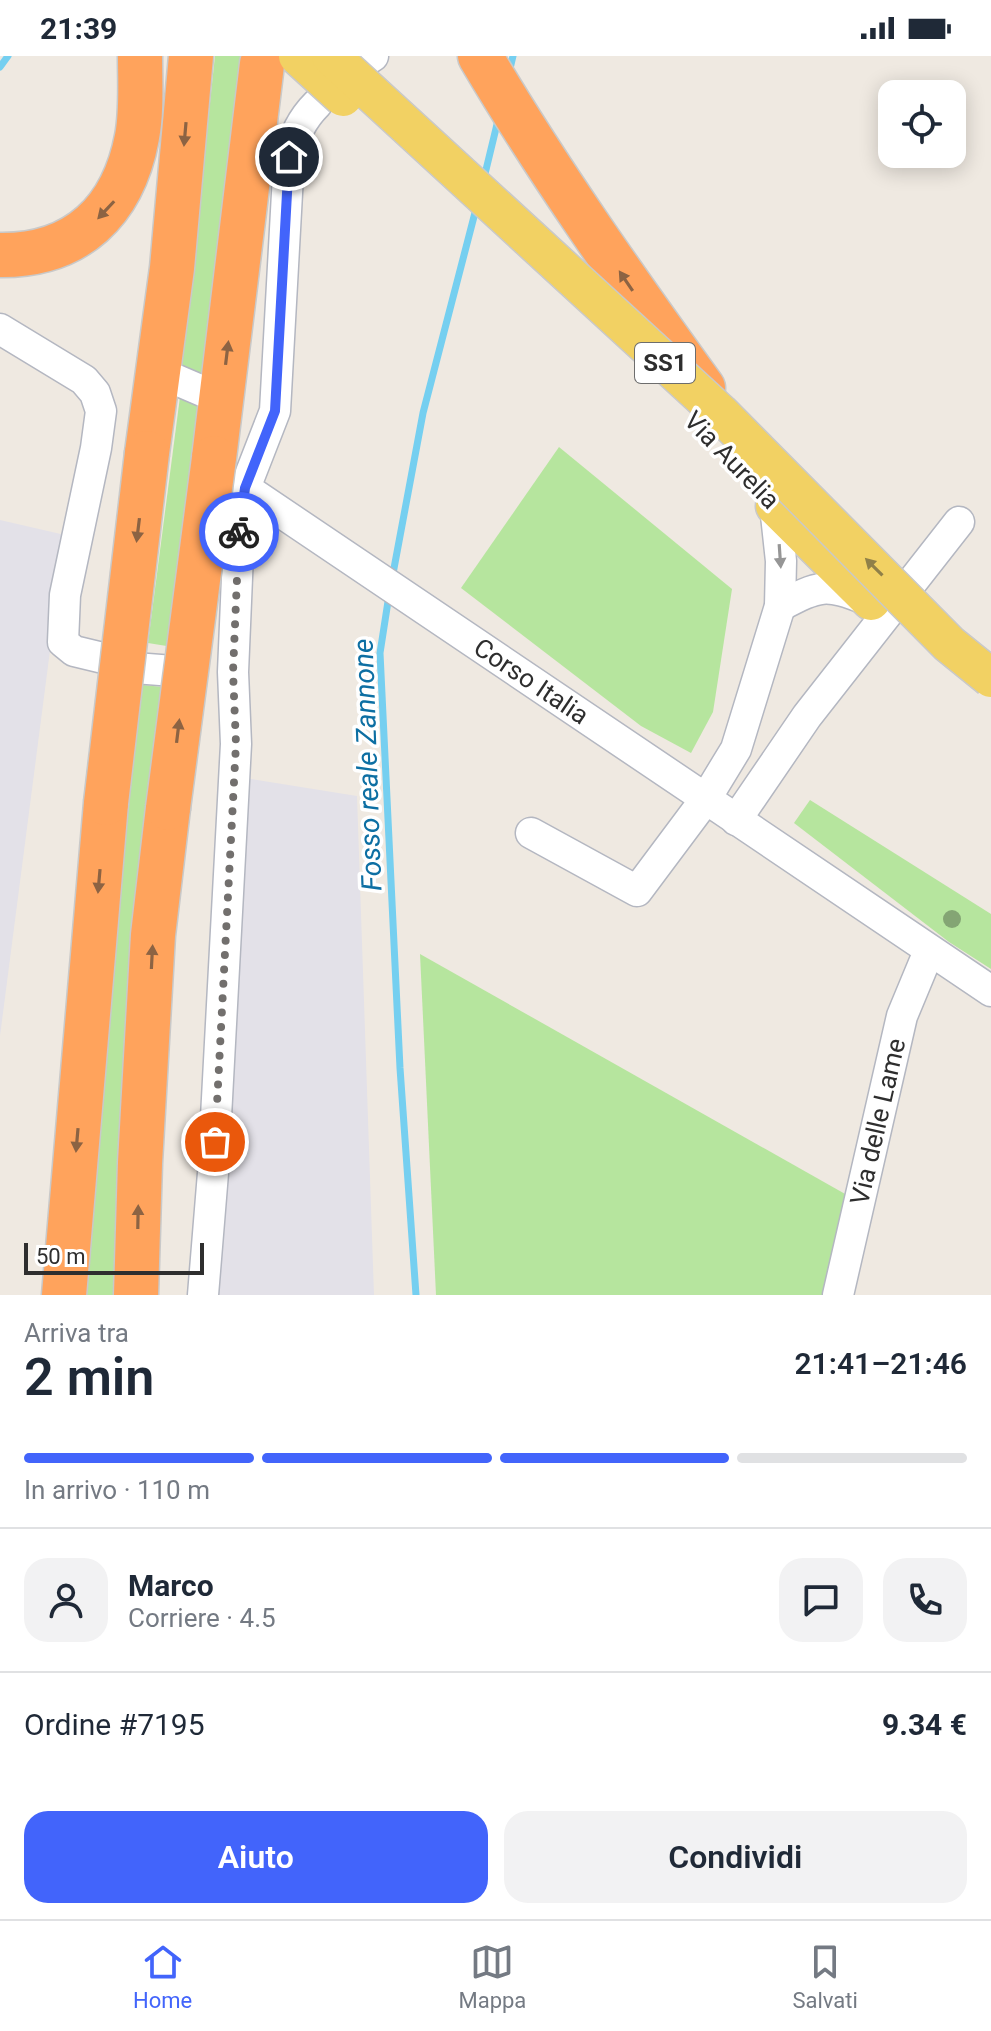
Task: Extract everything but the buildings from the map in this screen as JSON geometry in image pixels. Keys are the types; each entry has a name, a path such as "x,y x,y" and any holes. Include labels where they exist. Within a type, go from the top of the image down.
{"highway":[{"path":"0,255 37,253 58,246 83,232 115,200 130,166 138,135 140,56"},
{"path":"64,1295 106,803 112,662 147,453 172,268 191,56"},
{"path":"480,56 577,208 720,413"},
{"path":"136,1295 153,935 168,808 209,671 214,458 221,399 302,68"}],"main road":[{"name":"Via Aurelia","path":"302,68 720,413 949,644 991,678"},
{"name":"Via Aurelia","path":"302,68 593,323 935,662 991,698"}],"street":[{"path":"203,1295 213,1173 236,744 209,671 245,488 275,411 289,157 304,117 302,68"},
{"path":"0,329 84,380 95,393 101,411 65,595 63,642 74,651 112,662 209,671"},
{"path":"158,372 221,399"},
{"name":"Corso Italia","path":"245,488 991,991"},
{"path":"531,833 637,891 705,800 736,749 780,606 781,561 775,506"},
{"path":"736,820 807,716 959,522"},
{"path":"780,606 819,588 837,588 871,601"},
{"name":"Via delle Lame","path":"838,1295 902,1016 929,951"}],"shaded area":[{"path":"0,520 65,535 0,1036"},
{"path":"245,778 357,796 374,1295 218,1295"}],"green space":[{"path":"215,56 246,56 211,390 181,373"},
{"path":"181,389 208,400 179,648 148,643"},
{"path":"559,447 732,589 713,712 691,753 641,726 461,588"},
{"path":"143,685 173,688 123,1295 81,1295 124,833"},
{"path":"810,800 991,914 991,969 949,942 794,823"},
{"path":"420,954 854,1199 832,1295 436,1295"}],"waterway":[{"path":"0,67 8,56"},
{"name":"Fosso reale Zannone","path":"509,73 513,56"},
{"name":"Fosso reale Zannone","path":"484,178 499,116"},
{"name":"Fosso reale Zannone","path":"392,579 423,413 477,205"},
{"name":"Fosso reale Zannone","path":"389,595 380,653 400,1068 416,1295"}],"way so far":[{"path":"215,1142 236,744 233,672 239,532"}],"route":[{"path":"239,532 245,488 275,411 289,157"}]}
